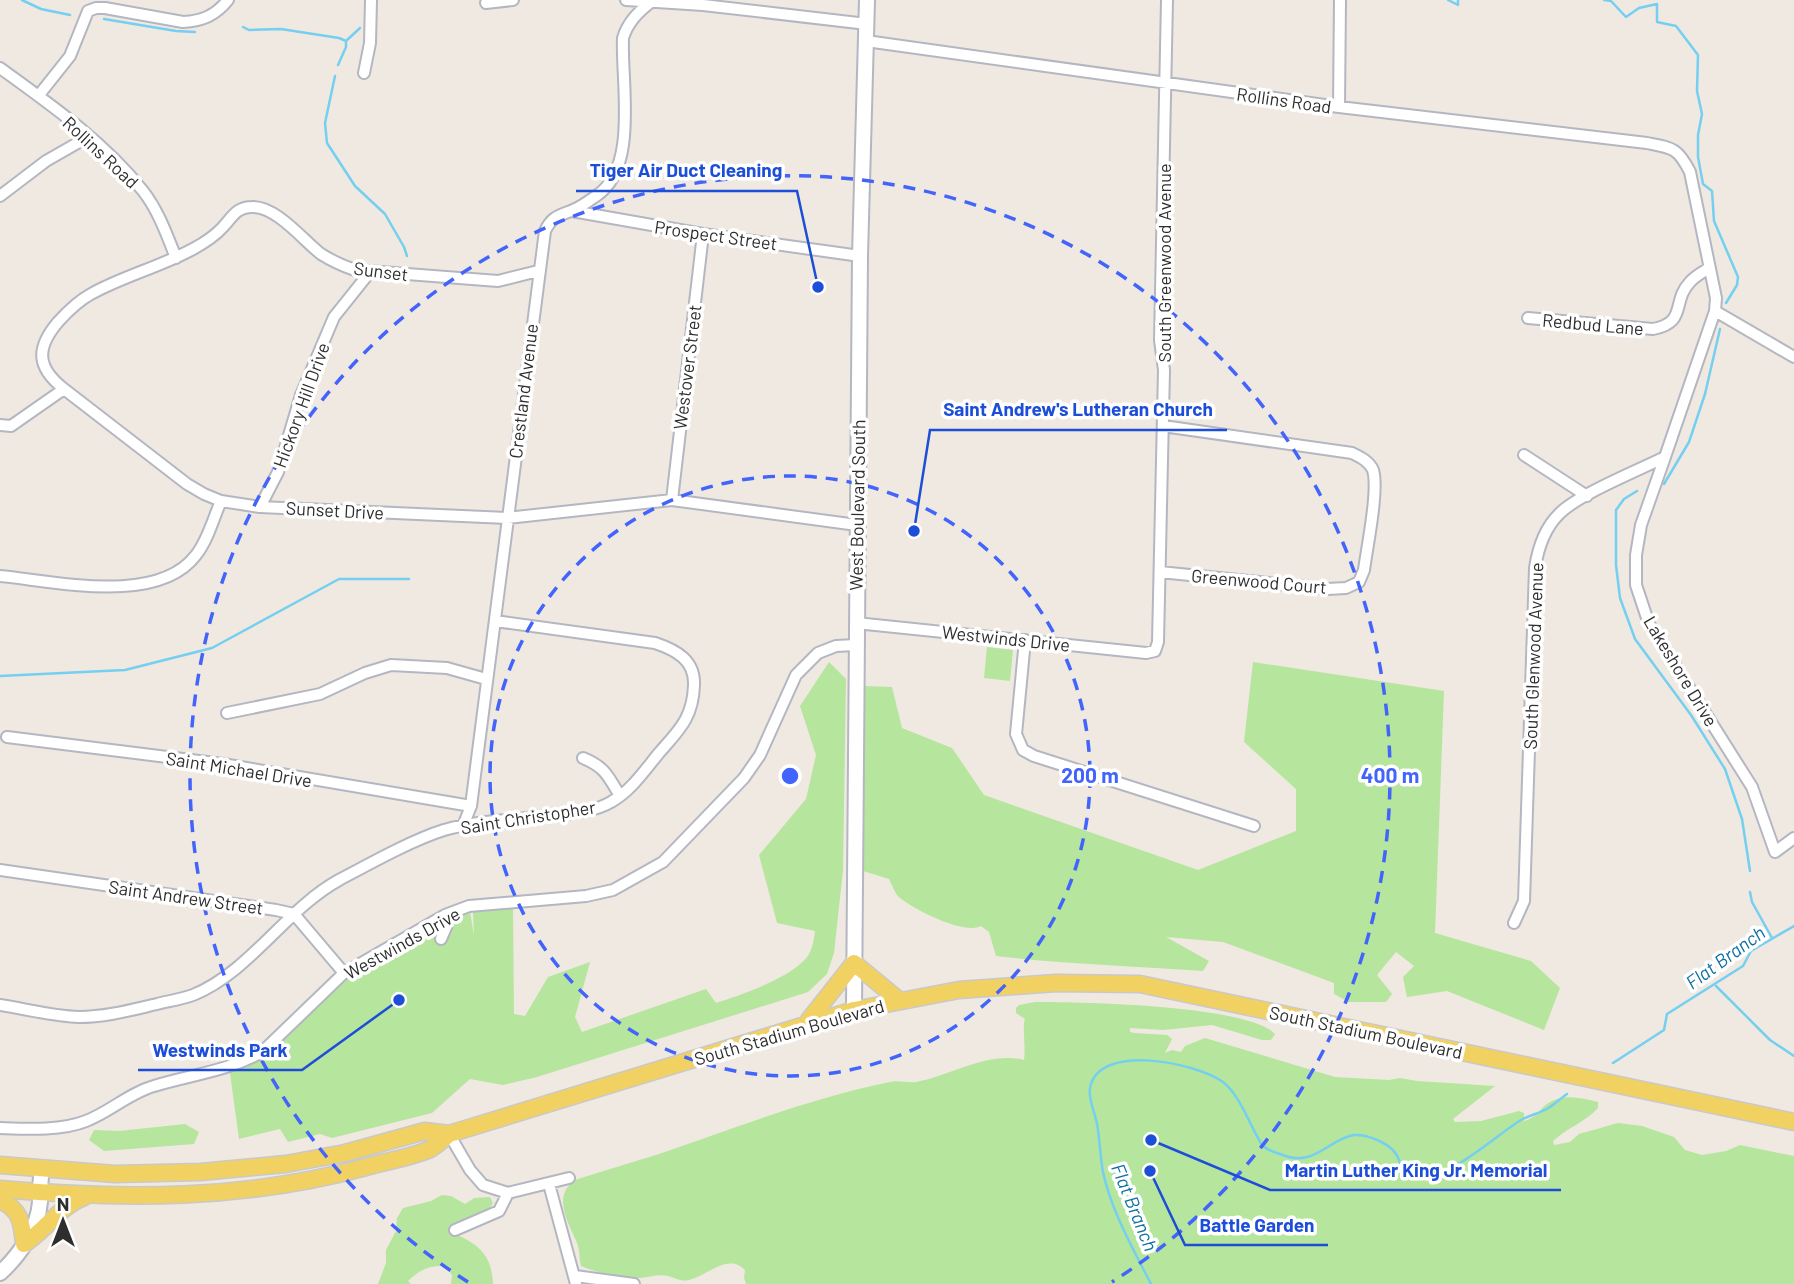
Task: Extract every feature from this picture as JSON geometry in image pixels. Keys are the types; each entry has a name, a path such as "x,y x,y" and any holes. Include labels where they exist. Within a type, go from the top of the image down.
{"main road":[{"name":"West Boulevard South","path":"853,1010 860,256 867,0"},
{"path":"808,1024 854,963 900,1001"},
{"name":"South Stadium Boulevard","path":"0,1189 152,1198 239,1192 334,1176 430,1149 449,1133 853,1010 959,990 1056,983 1140,984 1794,1122"},
{"path":"0,1165 159,1174 286,1164 345,1153 425,1131 449,1133"},
{"path":"0,1273 21,1251 33,1227 40,1203 42,1169"},
{"path":"24,1244 39,1234 75,1200 87,1196"},
{"path":"0,1200 14,1208 22,1219 24,1244"}],"street":[{"path":"39,95 70,56 88,12 105,8 196,22 209,18 228,0"},
{"path":"364,73 370,43 370,0"},
{"path":"486,3 513,0"},
{"path":"626,0 703,3 867,24"},
{"name":"South Greenwood Avenue","path":"1155,651 1158,642 1163,426 1164,370 1160,340 1167,0"},
{"path":"1339,107 1340,0"},
{"name":"Crestland Avenue","path":"463,826 471,806 545,231 549,221 556,215 572,211 602,192 618,171 623,146 623,38 626,27 637,13 651,2"},
{"name":"Rollins Road","path":"866,41 1339,107 1656,144 1681,154 1690,172 1709,268"},
{"name":"Rollins Road","path":"0,68 39,95 108,154 143,192 159,218 176,258"},
{"path":"0,196 46,161 88,137"},
{"name":"Sunset","path":"176,258 203,244 241,208 263,207 339,265 370,272 498,281 538,271"},
{"name":"Prospect Street","path":"572,211 703,234 860,256"},
{"name":"Westover Street","path":"672,499 703,234"},
{"name":"Sunset Drive","path":"176,258 89,295 61,319 47,336 42,351 45,369 50,378 187,484 220,501 260,506 507,518 672,499 857,525"},
{"path":"1665,457 1715,311 1716,298 1709,268"},
{"name":"Redbud Lane","path":"1528,318 1653,329 1666,327 1676,317 1689,282 1709,268"},
{"name":"Hickory Hill Drive","path":"260,506 278,472 301,395 334,317 370,272"},
{"path":"1715,311 1794,357"},
{"path":"2,426 11,426 18,422 64,389"},
{"name":"Greenwood Court","path":"1160,572 1327,589 1346,588 1359,582 1364,570 1375,485 1372,468 1363,458 1352,453 1163,426"},
{"path":"1524,455 1587,496"},
{"name":"South Glenwood Avenue","path":"1514,923 1524,901 1535,568 1538,547 1560,513 1587,496 1665,457"},
{"name":"Lakeshore Drive","path":"1665,457 1641,525 1636,555 1636,585 1649,624 1752,787 1775,852 1794,838"},
{"path":"0,576 119,588 159,582 195,557 206,538 220,501"},
{"name":"Saint Christopher","path":"0,1005 78,1017 109,1015 192,995 218,982 234,970 295,914 335,882 441,831 597,809 620,796 631,786 687,720 693,704 694,670 679,653 655,643 495,621"},
{"name":"Westwinds Drive","path":"856,623 1146,653 1155,651"},
{"path":"1025,640 1016,734 1023,750 1034,756 1254,826"},
{"name":"Westwinds Drive","path":"0,1128 61,1127 86,1121 131,1095 153,1086 206,1074 247,1060 262,1052 344,973 445,915 469,906 586,896 613,890 663,862 744,778 760,755 796,675 818,653 836,646 856,645"},
{"path":"227,713 320,694 365,673 391,665 447,668 486,679"},
{"name":"Saint Michael Drive","path":"6,737 223,764 471,806"},
{"path":"583,758 598,764 606,771 620,796"},
{"name":"Saint Andrew Street","path":"0,870 295,914"},
{"path":"295,914 344,973"},
{"path":"441,939 447,925 445,915"},
{"path":"449,1133 482,1185 508,1193 569,1178"},
{"path":"549,1184 575,1280 634,1284"},
{"path":"455,1230 499,1210 508,1193"}],"green space":[{"path":"987,647 1013,650 1010,681 984,678"},
{"path":"829,662 846,679 843,870 834,953 827,974 808,992 537,1077 503,1085 470,1079 432,1113 332,1138 320,1134 288,1142 280,1129 239,1139 229,1066 247,1060 344,973 469,906 474,935 473,910 513,907 514,1014 525,1016 548,977 590,962 575,1017 582,1032 706,989 716,1003 768,984 804,961 813,945 815,931 777,923 759,855 806,799 816,755 800,706"},
{"path":"1253,662 1444,691 1435,933 1531,961 1560,988 1544,1030 1447,991 1407,997 1403,977 1414,966 1396,952 1377,975 1392,994 1386,1002 1349,1002 1334,994 1334,983 1223,942 1166,937 1209,961 1203,971 996,956 989,932 981,926 963,927 928,915 900,898 889,879 863,871 865,686 892,687 902,728 952,748 984,795 1198,870 1296,831 1296,789 1244,742"},
{"path":"1035,1002 1124,1004 1199,1011 1259,1024 1275,1034 1271,1040 1262,1040 1212,1025 1163,1030 1130,1028 1130,1032 1135,1033 1167,1035 1172,1039 1165,1053 1172,1050 1181,1052 1185,1046 1205,1038 1335,1077 1389,1080 1400,1078 1495,1086 1453,1119 1455,1122 1481,1121 1519,1111 1524,1113 1524,1121 1547,1104 1566,1097 1598,1102 1598,1108 1558,1136 1553,1141 1554,1145 1570,1142 1579,1134 1618,1123 1642,1126 1674,1137 1685,1150 1702,1155 1726,1151 1740,1145 1794,1156 1794,1284 746,1284 745,1270 732,1263 686,1280 665,1275 641,1278 618,1276 581,1266 578,1246 566,1218 563,1201 568,1186 575,1180 831,1096 893,1081 916,1082 983,1061 1010,1058 1024,1060 1025,1019 1016,1013 1016,1008"},
{"path":"185,1124 199,1132 194,1144 104,1151 89,1140 94,1130 119,1131"},
{"path":"442,1195 451,1196 465,1204 474,1198 490,1197 493,1203 488,1210 449,1229 484,1254 491,1270 493,1284 451,1284 452,1275 445,1266 439,1266 420,1271 408,1281 411,1284 378,1284 386,1263 386,1250 396,1231 397,1218 403,1208 431,1201"}],"waterway":[{"path":"22,0 41,9 70,15"},
{"path":"1448,0 1458,5 1458,0"},
{"path":"1604,0 1611,1 1626,17 1639,8 1657,4 1657,22 1676,26 1698,55 1697,91 1702,114 1698,157 1703,184 1712,191 1714,221 1738,277 1737,285 1726,303"},
{"path":"104,19 195,32"},
{"path":"243,27 249,30 281,29 339,38 346,41 346,47 338,65"},
{"path":"347,40 360,28"},
{"path":"335,76 325,123 327,143 355,186 385,214 407,256"},
{"path":"1664,484 1689,442 1705,394 1720,329"},
{"path":"1637,491 1624,499 1616,510 1616,565 1620,598 1635,639 1691,715 1725,769 1742,819 1750,871"},
{"path":"0,676 125,670 212,648 339,579 409,579"},
{"path":"1750,892 1752,902 1772,938"},
{"name":"Flat Branch","path":"1613,1063 1664,1030 1667,1014 1743,966 1751,951 1794,926"},
{"path":"1716,986 1770,1040 1794,1056"},
{"name":"Flat Branch","path":"1151,1284 1117,1215 1103,1172 1090,1088 1097,1074 1111,1065 1129,1061 1172,1063 1192,1068 1223,1082 1240,1103 1266,1149 1292,1158 1302,1158 1312,1156 1345,1138 1365,1136 1388,1146 1396,1154 1407,1174 1422,1178 1451,1169 1521,1120 1547,1109 1567,1094"}],"place":[{"name":"Tiger Air Duct Cleaning","path":"818,287"},
{"name":"Saint Andrew's Lutheran Church","path":"914,531"},
{"name":"Westwinds Park","path":"399,1000"},
{"name":"Martin Luther King Jr. Memorial","path":"1151,1140"},
{"name":"Battle Garden","path":"1150,1171"}]}
